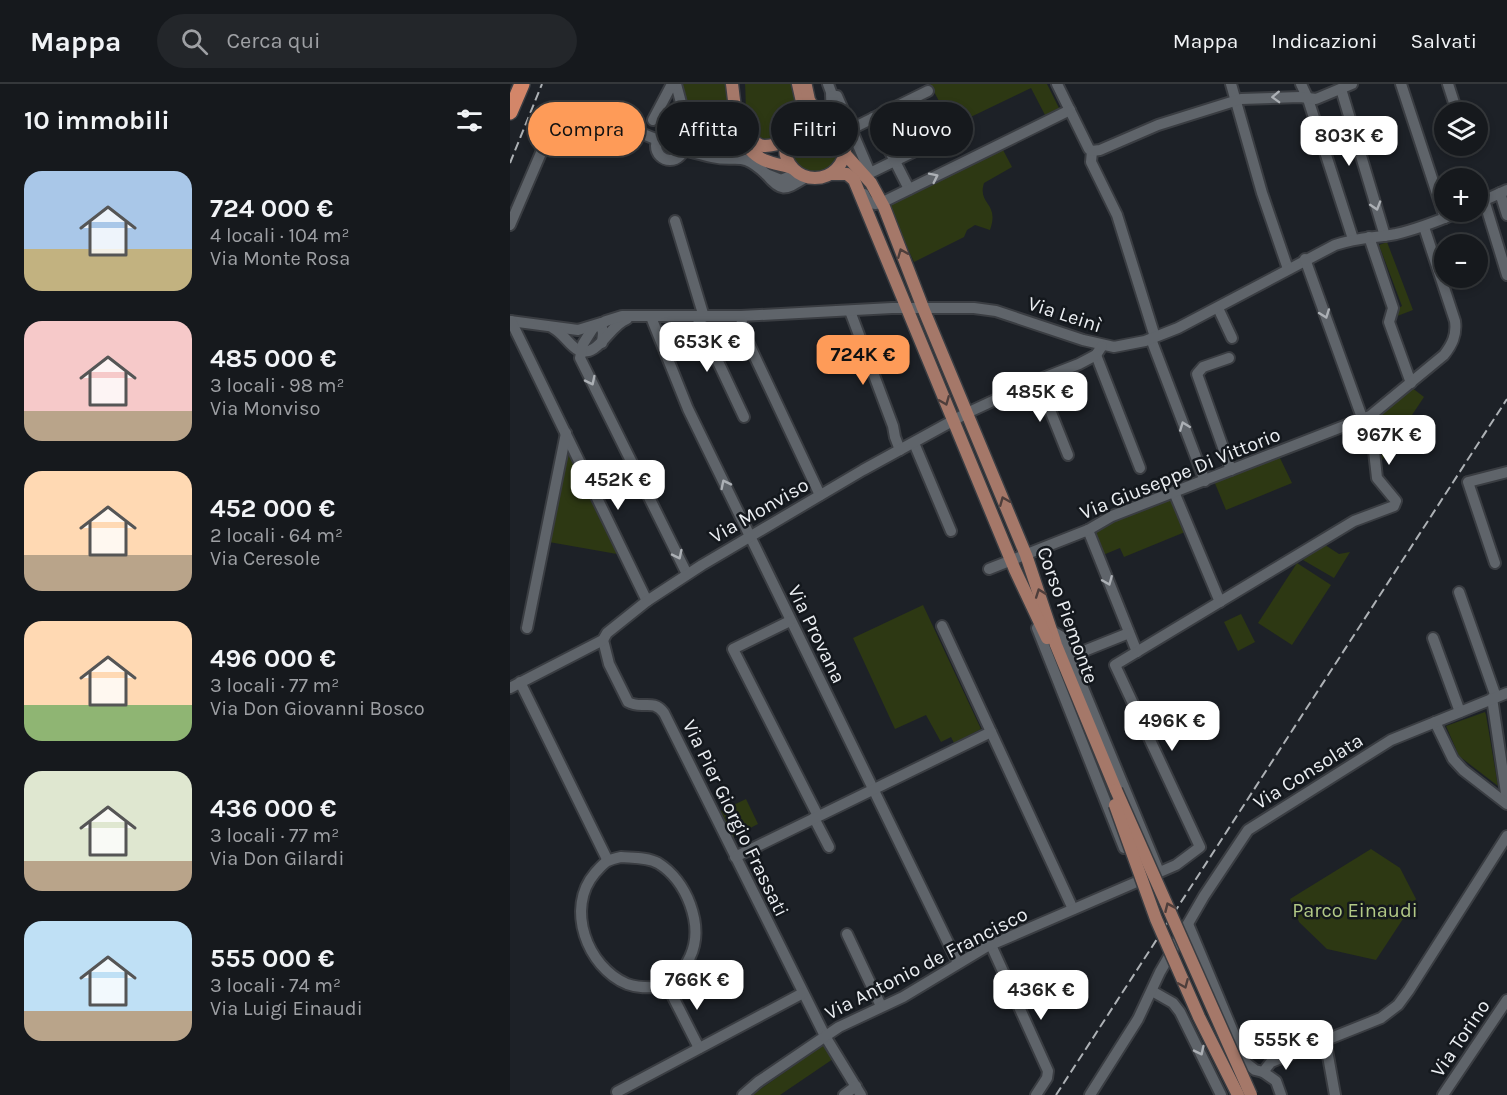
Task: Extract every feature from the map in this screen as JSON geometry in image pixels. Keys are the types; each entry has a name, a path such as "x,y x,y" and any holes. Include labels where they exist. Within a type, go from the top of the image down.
{"highway":[{"path":"510,112 522,84"}],"main road":[{"path":"732,84 735,102"},
{"path":"798,84 802,102"},
{"path":"806,84 810,102"},
{"path":"758,156 766,161 793,169 806,177 847,174 854,180"},
{"path":"787,156 793,169"},
{"path":"831,174 837,169 844,156"},
{"name":"Corso Piemonte","path":"847,156 871,183 881,203 1026,555 1052,631 1113,791 1156,919 1199,1017 1238,1095"},
{"name":"Corso Piemonte","path":"854,180 1012,561 1251,1095"}],"street":[{"path":"653,120 674,84"},
{"path":"674,84 680,102"},
{"path":"828,84 831,102"},
{"path":"1057,84 1092,151 1091,162 1117,215 1153,338 1204,481"},
{"path":"1231,84 1262,193 1288,269"},
{"path":"1301,84 1308,99 1353,238"},
{"path":"1401,84 1434,184"},
{"path":"1448,84 1454,102"},
{"path":"1092,151 1100,150 1158,125 1246,98 1316,99 1345,86 1385,236"},
{"path":"906,102 928,91"},
{"path":"829,102 837,96 840,102"},
{"path":"510,225 556,118 563,111 578,108 657,140"},
{"path":"854,180 860,184 869,203 881,203 1070,110"},
{"path":"858,145 870,173 905,156"},
{"path":"663,156 666,159 679,156"},
{"path":"706,156 751,161 777,187 789,187 806,177"},
{"path":"892,156 909,189"},
{"path":"766,174 781,180 791,176 793,169"},
{"path":"1488,199 1504,192 1507,215"},
{"path":"675,221 701,317 744,417"},
{"name":"Via Leinì","path":"510,321 582,330 617,317 741,316 906,308 974,308 996,311 1083,340 1095,353 1153,338 1218,308 1305,259 1353,238 1385,236 1436,222"},
{"path":"1488,222 1507,275"},
{"name":"Via Giuseppe Di Vittorio","path":"989,569 1088,530 1112,516 1376,413 1444,355 1450,348 1456,333 1455,321 1424,227"},
{"path":"1369,237 1393,308 1389,322 1411,383"},
{"path":"1088,530 1137,652 1354,521 1394,506 1396,501 1377,478 1374,451 1305,259"},
{"path":"1218,308 1233,338"},
{"path":"850,311 900,450"},
{"path":"741,316 747,340 820,495"},
{"name":"Via Provana","path":"651,317 688,409 958,963"},
{"path":"550,327 559,331 581,351 592,350 602,343 619,322 632,318"},
{"path":"510,321 647,601"},
{"path":"602,343 601,323 589,333 580,358 687,574"},
{"path":"521,341 522,332 533,324"},
{"path":"1083,340 1095,353 1140,468"},
{"name":"Via Monviso","path":"510,688 603,640 607,633 647,601 687,574 820,495 967,413 1095,353"},
{"path":"1229,358 1203,367 1197,374 1231,470"},
{"path":"1038,381 1068,455"},
{"path":"526,628 566,432"},
{"path":"914,443 951,531"},
{"path":"1495,563 1468,482 1507,472"},
{"path":"1174,492 1220,602"},
{"path":"1459,592 1494,698 1507,802"},
{"name":"Corso Piemonte","path":"1033,608 1038,632 1137,882"},
{"path":"790,621 733,649 829,847"},
{"path":"942,626 1073,909"},
{"path":"1052,631 1062,637 1159,872"},
{"path":"1070,657 1129,633"},
{"path":"1433,639 1460,712"},
{"name":"Via Pier Giorgio Frassati","path":"603,640 609,664 628,702 640,706 653,704 659,706 664,712 825,1036 859,1091"},
{"name":"Via Antonio de Francisco","path":"743,1095 825,1036 928,983 958,963 992,945 1159,872 1182,861 1197,850 1200,843 1115,665 1137,652"},
{"path":"520,681 607,859"},
{"name":"Via Consolata","path":"1090,1095 1127,1038 1178,940 1204,896 1248,830 1391,740 1507,693"},
{"path":"1435,722 1453,759 1462,770 1507,802"},
{"path":"735,857 991,732"},
{"path":"1263,1071 1271,1062 1382,1018 1398,1005 1507,836"},
{"path":"621,857 657,863 678,881 686,894 694,921 695,937 692,955 680,976 668,987 645,988 626,983 601,965 585,938 581,905 583,893 592,876 607,859 621,857"},
{"path":"1188,924 1246,1063 1255,1071 1263,1071 1276,1081 1281,1095"},
{"path":"847,934 881,1006"},
{"path":"992,945 1047,1067 1048,1075 1036,1095"},
{"path":"668,987 699,1048"},
{"path":"1152,991 1173,1003 1180,1012 1221,1095"},
{"path":"617,1092 803,993"},
{"name":"Via Torino","path":"1443,1095 1507,1000"},
{"path":"1325,1040 1335,1095"},
{"path":"844,1095 859,1091"}],"green space":[{"path":"682,84 731,84 732,102 686,102"},
{"path":"745,84 794,84 798,102 771,102 771,140 759,136 759,102 746,102"},
{"path":"930,84 1047,84 1059,108 1045,115 1031,88 973,116 973,102 939,102"},
{"path":"1003,150 1012,167 984,183 983,196 992,214 990,230 975,225 967,230 964,237 914,262 888,206"},
{"path":"720,156 756,156 783,173 778,176"},
{"path":"838,156 829,168 820,172 810,172 801,168 793,157"},
{"path":"1387,242 1413,310 1392,318 1397,309 1402,306 1379,245"},
{"path":"1411,387 1424,397 1382,460 1369,423"},
{"path":"568,454 617,554 549,542"},
{"path":"1279,456 1292,483 1226,510 1214,481"},
{"path":"1171,500 1185,532 1124,557 1120,548 1103,555 1095,535 1096,532 1114,522"},
{"path":"1325,545 1339,554 1350,552 1334,578 1303,560"},
{"path":"1297,563 1331,585 1292,645 1258,623"},
{"path":"923,605 981,729 954,743 951,737 941,742 926,715 895,729 853,638"},
{"path":"1241,614 1255,642 1238,651 1224,622"},
{"path":"1485,712 1498,786 1459,756 1446,726"},
{"path":"746,799 758,824 733,837 721,811"},
{"name":"Parco Einaudi","path":"1371,849 1400,868 1416,899 1376,960 1327,949 1299,922 1290,899"},
{"path":"823,1045 833,1059 780,1095 752,1095"}],"railway":[{"path":"510,163 542,84"},
{"path":"1056,1095 1507,399"}]}
